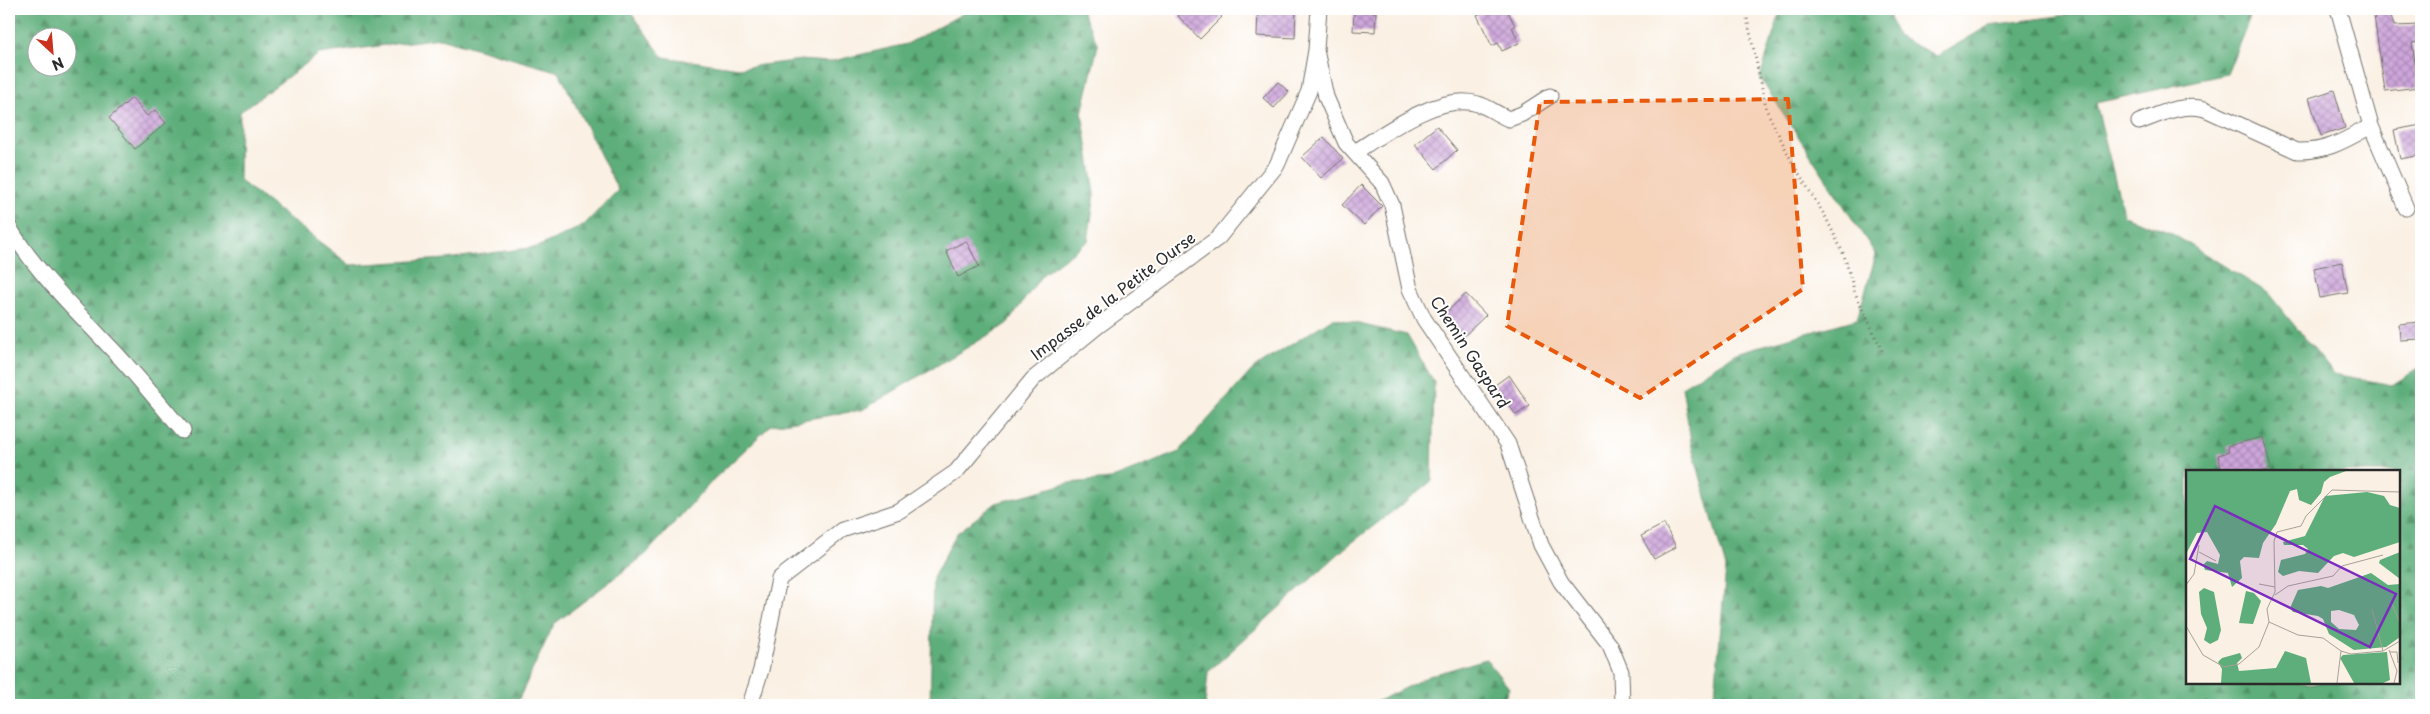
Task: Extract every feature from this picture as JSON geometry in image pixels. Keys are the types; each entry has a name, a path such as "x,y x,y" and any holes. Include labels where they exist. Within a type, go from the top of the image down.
{"street":[{"name":"Chemin Gaspard","path":"1319,9 1316,50 1326,97 1346,142 1382,183 1392,206 1410,290 1424,318 1508,444 1540,545 1561,582 1610,646 1621,672 1622,705"},
{"path":"2338,9 2371,126 2406,208"},
{"name":"Impasse de la Petite Ourse","path":"750,705 761,670 779,579 842,530 899,511 956,472 1033,379 1098,326 1218,238 1277,165 1309,91 1316,50"},
{"path":"1355,152 1401,122 1448,104 1463,102 1478,104 1509,119 1522,114 1550,96"},
{"path":"2139,122 2184,106 2194,106 2205,109 2297,151 2314,151 2328,148 2371,126"},
{"path":"9,227 21,248 183,431"}],"path":[{"path":"1745,9 1766,111 1793,164 1825,216 1844,255 1855,293 1883,352"}],"highlighted area":[{"path":"1788,99 1803,289 1640,398 1507,326 1540,102"}],"green space":[{"path":"9,9 628,9 663,57 739,68 801,60 828,62 907,44 971,9 1081,9 1098,45 1082,113 1095,193 1088,241 1042,275 1007,324 862,410 771,425 714,479 645,555 554,624 516,705 9,705","holes":["440,38 559,72 618,190 583,226 537,247 446,259 350,265 239,180 240,112 319,54"]},
{"path":"1781,9 1887,9 1897,36 1937,56 1990,25 2089,12 2095,9 2249,9 2252,12 2227,74 2096,103 2124,216 2171,233 2268,293 2334,374 2392,385 2421,367 2421,705 1714,705 1726,568 1692,447 1682,387 1736,353 1857,319 1876,255 1760,78"},
{"path":"1333,318 1407,335 1434,382 1432,481 1345,548 1208,672 1205,705 930,705 933,578 957,533 996,503 1069,483 1110,479 1179,452 1253,369"},
{"path":"1486,659 1509,688 1502,705 1370,705 1429,676"}],"building":[{"path":"1185,9 1214,9 1222,17 1200,39 1178,16"},
{"path":"1258,9 1296,9 1295,38 1257,36"},
{"path":"1491,9 1507,9 1515,26 1512,27 1519,43 1502,51 1498,43 1492,46 1477,15"},
{"path":"2373,9 2389,9 2394,26 2421,25 2421,42 2412,43 2419,87 2385,91"},
{"path":"1354,11 1376,12 1375,32 1353,31"},
{"path":"1278,82 1289,92 1274,108 1263,98"},
{"path":"2334,90 2345,128 2321,136 2309,98"},
{"path":"132,98 147,116 155,110 166,123 135,149 109,118"},
{"path":"2421,125 2421,155 2400,159 2394,130"},
{"path":"1437,126 1457,150 1436,169 1415,144"},
{"path":"1324,137 1343,159 1321,178 1302,157"},
{"path":"1361,185 1382,206 1364,225 1342,205"},
{"path":"966,241 979,266 958,277 946,251"},
{"path":"2342,262 2348,293 2320,298 2314,268"},
{"path":"1466,294 1486,315 1463,337 1442,316"},
{"path":"2421,322 2421,339 2400,340 2399,324"},
{"path":"1509,375 1530,406 1516,415 1495,385"},
{"path":"2263,437 2271,469 2222,470 2218,455 2229,452 2227,446"},
{"path":"1664,524 1676,547 1654,559 1641,536"}]}
